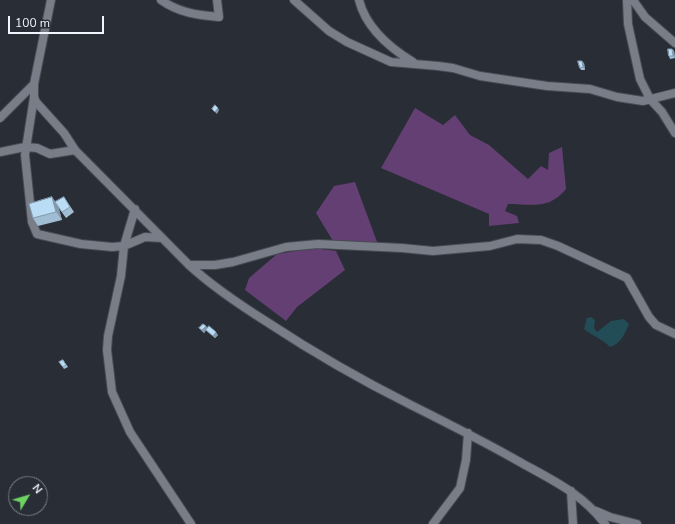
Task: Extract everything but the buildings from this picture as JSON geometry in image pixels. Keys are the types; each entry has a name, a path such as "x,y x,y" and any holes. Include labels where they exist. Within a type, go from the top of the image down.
{"street":[{"path":"51,0 34,84 34,97 25,146 26,176 32,222 37,234 81,244 124,246 144,237 162,238"},
{"path":"161,0 171,7 185,12 219,17 217,0"},
{"path":"294,0 329,31 347,42 391,62 446,67 480,76 547,86 590,89 617,98 643,100 675,93"},
{"path":"359,0 368,23 382,38 416,64"},
{"path":"627,0 628,24 635,63 640,79 650,99 662,112 675,134"},
{"path":"633,0 645,17 675,43"},
{"path":"0,118 34,84"},
{"path":"34,97 38,107 64,133 75,150 135,209 189,266 206,280 237,303 317,355 550,477 571,491 593,510 605,524"},
{"path":"0,152 25,146 37,148 50,154 75,150"},
{"path":"135,209 124,246 121,276 107,343 112,392 130,432 191,524"},
{"path":"189,266 214,265 233,262 286,248 318,244 433,251 490,246 517,239 541,240 558,246 627,278 649,317 656,325 675,334"},
{"path":"433,524 460,488 466,460 468,433"},
{"path":"571,491 573,524"},
{"path":"593,510 610,517 637,524"}],"shaded area":[{"path":"415,108 443,125 455,115 470,135 489,145 528,179 541,166 548,170 549,153 562,147 566,189 560,196 547,203 532,205 508,204 505,211 517,216 519,223 489,226 489,214 381,168"},
{"path":"355,182 380,250 336,246 316,213 334,186"},
{"path":"313,248 336,251 345,270 297,307 286,321 245,290 249,278 277,254"}],"water":[{"path":"591,317 595,320 594,328 597,332 611,321 624,319 629,324 620,341 614,346 610,347 584,329 587,318"}]}
